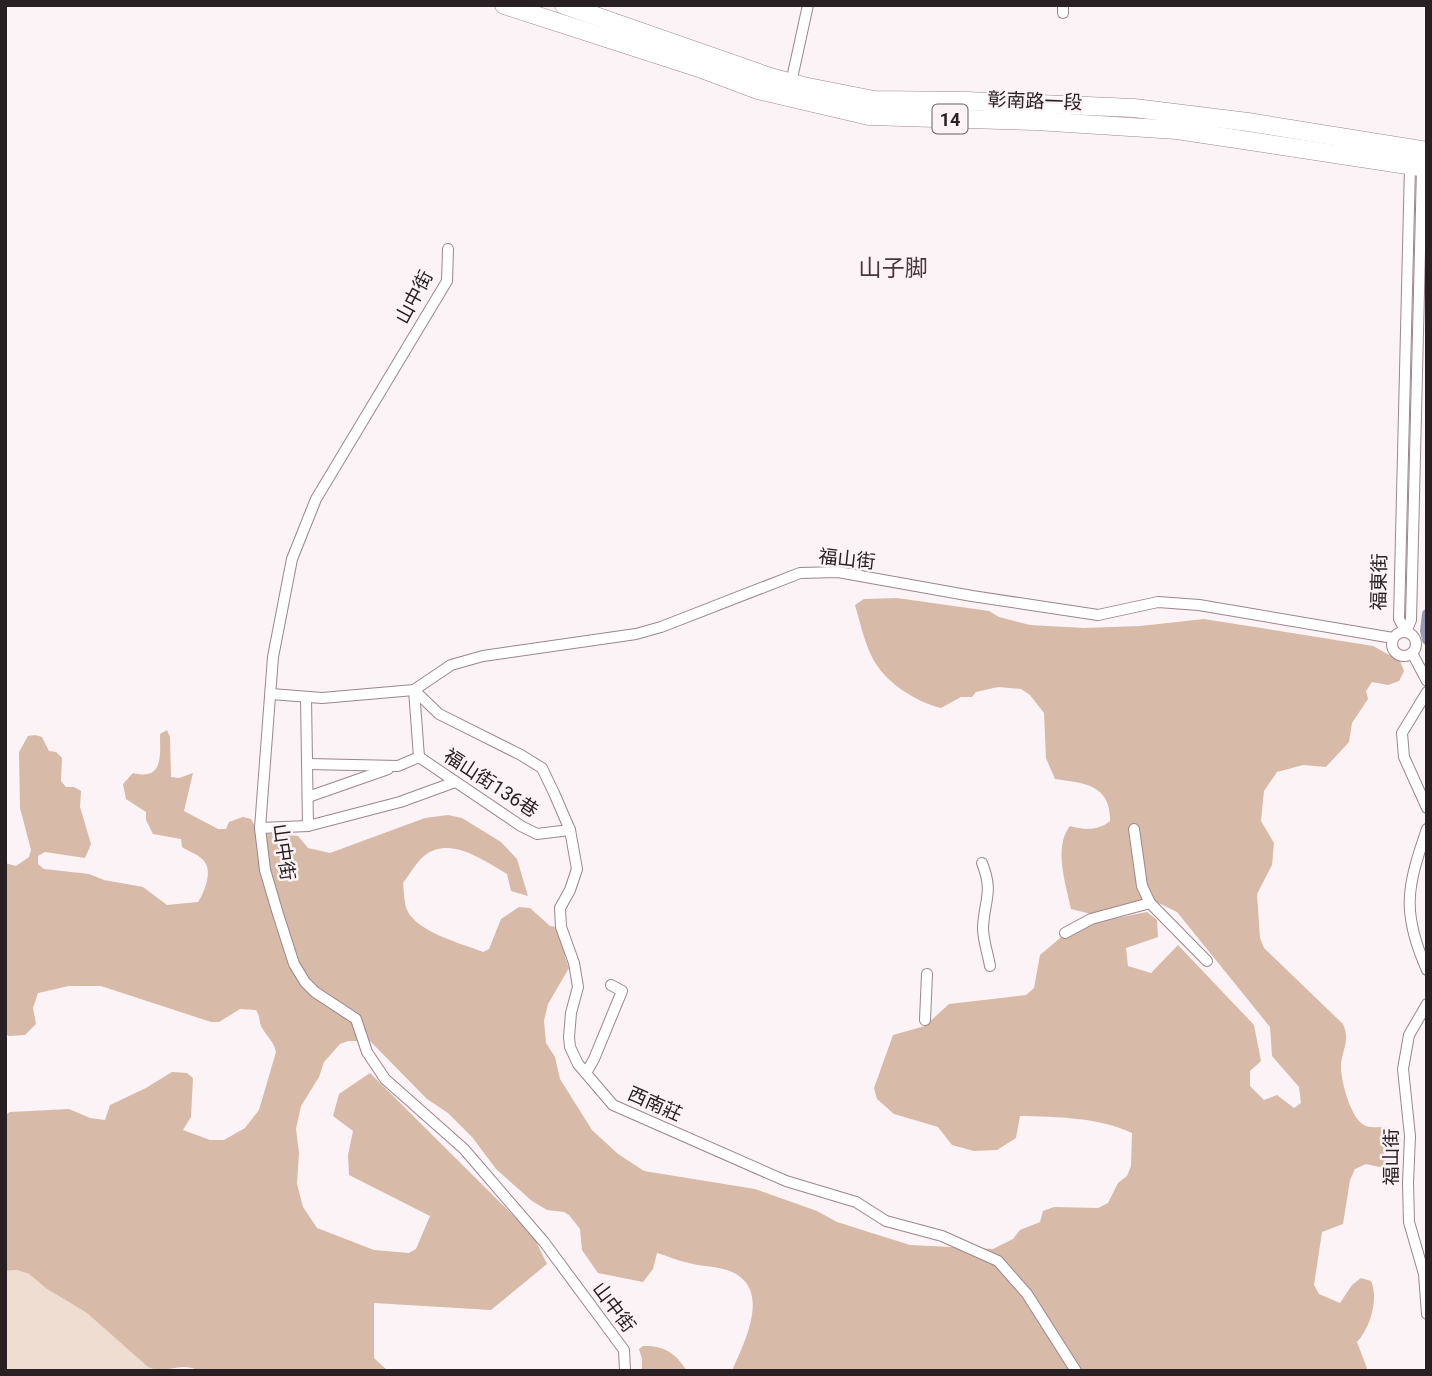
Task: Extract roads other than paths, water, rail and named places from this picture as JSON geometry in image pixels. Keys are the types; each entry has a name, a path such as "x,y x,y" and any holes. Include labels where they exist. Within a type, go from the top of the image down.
{"main road":[{"name":"彰南路一段","path":"504,5 702,69 758,90 869,116 1036,121 1177,130 1420,159"},
{"name":"彰南路一段","path":"564,5 791,83 874,100 1134,108 1248,122 1420,159"}],"street":[{"path":"791,83 808,5"},
{"name":"福東街","path":"1414,258 1409,220 1420,159"},
{"name":"福東街","path":"1406,632 1399,619 1404,402 1412,323 1414,258 1421,221 1420,159"},
{"path":"1409,220 1421,221"},
{"name":"山中街","path":"448,249 447,281 316,499 292,559 273,657 260,828 265,870 294,964 305,982 315,992 356,1018 367,1052 385,1079 464,1149 544,1242 624,1350 625,1371"},
{"name":"福東街","path":"1406,632 1411,620 1416,402 1412,323"},
{"path":"1404,402 1416,402"},
{"name":"福山街","path":"271,694 322,698 415,690 452,665 483,656 636,634 661,627 800,573 813,572 838,572 1098,615 1158,602 1199,605 1393,638 1392,647 1397,654 1405,657 1415,649 1416,640 1406,632"},
{"path":"1393,638 1406,632"},
{"name":"福山街","path":"1412,653 1427,681"},
{"name":"福山街136巷","path":"415,690 419,757 537,834 570,830"},
{"name":"西南莊","path":"415,690 439,714 542,768 570,830 577,869 560,908 561,927 574,963 578,987 571,1013 570,1047 578,1064 613,1105 786,1181 856,1202 886,1221 942,1236 998,1261 1027,1294 1076,1371"},
{"path":"1427,691 1402,733 1404,757 1427,808"},
{"path":"306,697 307,826"},
{"path":"308,797 419,757"},
{"path":"308,764 398,766"},
{"path":"260,828 307,826 400,802 454,782"},
{"path":"1134,829 1142,886 1150,903 1207,961"},
{"path":"1427,829 1411,875 1409,903 1415,943 1427,970"},
{"path":"982,863 988,877 988,903 983,928 990,966"},
{"path":"1065,933 1091,919 1150,903"},
{"path":"925,1020 927,974"},
{"path":"586,1073 622,991 611,985"},
{"name":"福山街","path":"1427,1004 1409,1035 1403,1069 1410,1136 1409,1222 1424,1274 1427,1314"}],"waterway":[{"path":"1427,614 1427,640"}],"district":[{"name":"山子脚","path":"893,268"}]}
